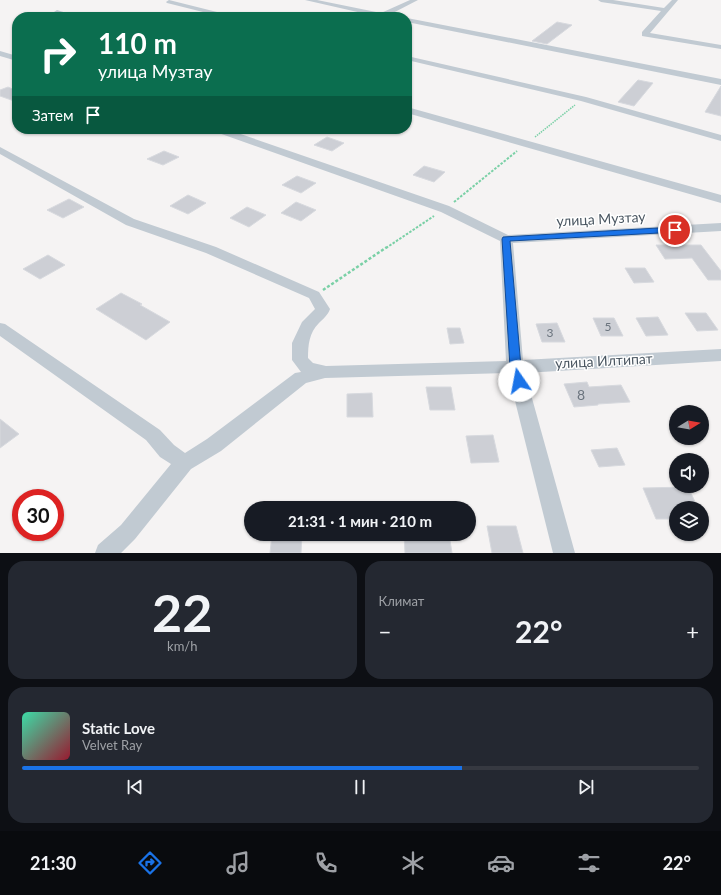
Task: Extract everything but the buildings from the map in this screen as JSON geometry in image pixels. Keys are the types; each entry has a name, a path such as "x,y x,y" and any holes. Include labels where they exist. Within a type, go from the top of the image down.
{"street":[{"path":"308,0 362,12"},
{"path":"389,12 415,0"},
{"path":"601,0 665,10"},
{"path":"675,0 645,34 721,48"},
{"path":"169,2 210,12"},
{"path":"412,21 721,82"},
{"path":"0,53 12,57"},
{"path":"412,59 584,99 721,138"},
{"path":"412,111 721,199"},
{"path":"230,134 444,209 506,239 516,367 564,553"},
{"path":"0,150 130,222 211,250 314,295 322,304 323,309 320,315 310,324 300,341 300,360 308,369 324,372"},
{"name":"улица Музтау","path":"506,239 721,227"},
{"path":"0,328 153,435 167,451 184,463"},
{"name":"улица Илтипат","path":"324,372 516,367 721,355"},
{"path":"106,553 128,532 184,463 214,445 302,378 324,372"}],"route":[{"path":"519,381 516,367 506,239 675,230"}]}
